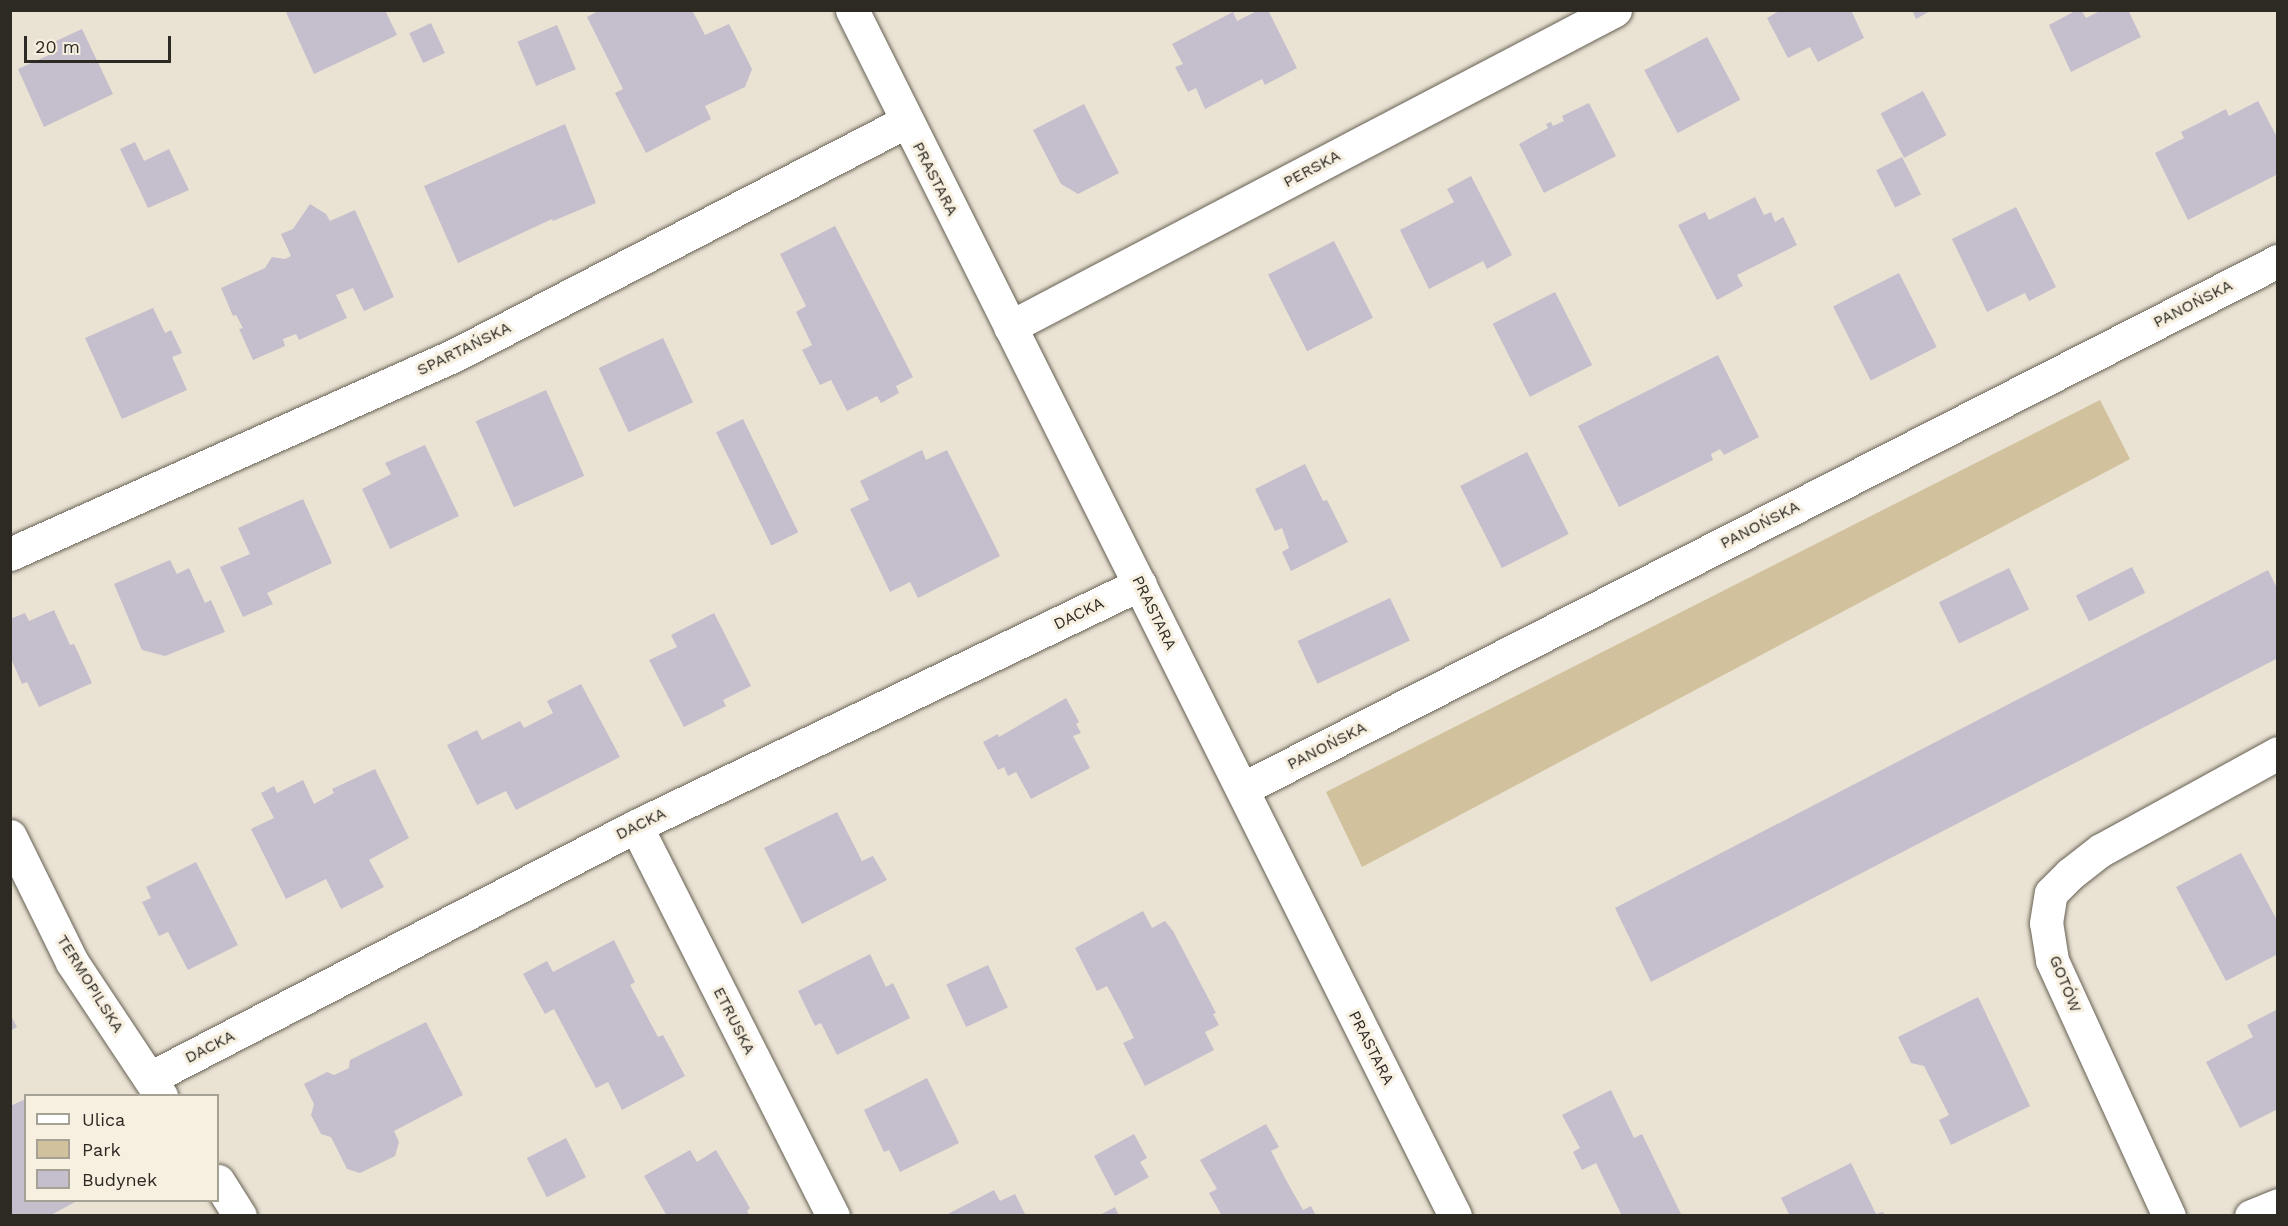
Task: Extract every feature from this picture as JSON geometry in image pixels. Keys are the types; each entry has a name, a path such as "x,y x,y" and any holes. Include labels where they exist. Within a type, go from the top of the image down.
{"street":[{"name":"PRASTARA","path":"852,10 1455,1215"},
{"name":"PERSKA","path":"1010,327 1615,10"},
{"name":"SPARTAŃSKA","path":"10,555 451,357 907,121"},
{"name":"PANOŃSKA","path":"1242,789 2277,261"},
{"name":"DACKA","path":"155,1087 636,826 1140,584"},
{"name":"GOTÓW","path":"2169,1215 2052,960 2046,923 2051,892 2101,850 2277,753"},
{"name":"ETRUSKA","path":"636,826 833,1215"},
{"name":"TERMOPILSKA","path":"10,836 72,962 155,1087"},
{"path":"219,1183 240,1215"},
{"path":"2251,1215 2277,1205"}],"green space":[{"path":"2100,400 2130,459 1362,867 1326,792"}],"building":[{"path":"285,10 385,10 397,35 314,74"},
{"path":"600,10 692,10 705,35 729,24 752,69 745,87 705,106 711,119 646,153 615,93 623,89 587,17"},
{"path":"1259,10 1268,10 1297,68 1265,85 1262,79 1205,109 1196,88 1188,92 1175,67 1183,64 1172,44 1233,12 1237,21"},
{"path":"1781,10 1851,10 1864,38 1818,62 1810,47 1788,58 1767,18"},
{"path":"1912,10 1932,10 1916,19"},
{"path":"2081,10 2086,18 2102,10 2128,10 2141,37 2071,72 2049,25"},
{"path":"431,23 445,53 423,63 409,33"},
{"path":"557,25 576,69 536,86 517,42"},
{"path":"82,29 113,94 44,127 18,69 58,51 54,42"},
{"path":"1707,37 1740,100 1678,133 1644,70"},
{"path":"1923,91 1946,135 1904,158 1881,114"},
{"path":"2258,101 2278,139 2278,174 2188,220 2155,153 2184,138 2181,132 2226,109 2229,116"},
{"path":"1589,103 1616,156 1544,193 1519,144 1548,128 1546,124 1551,122 1553,126 1564,121 1562,116"},
{"path":"1084,104 1119,173 1078,194 1061,184 1033,130"},
{"path":"565,124 596,203 553,221 552,219 458,263 424,186"},
{"path":"135,142 144,161 169,149 189,190 148,208 120,149"},
{"path":"1902,157 1921,194 1895,208 1876,170"},
{"path":"1471,176 1512,255 1487,269 1483,261 1429,289 1400,230 1454,202 1447,189"},
{"path":"1755,197 1764,215 1771,212 1775,222 1783,217 1797,245 1737,275 1743,286 1717,300 1678,225 1705,212 1709,220"},
{"path":"310,204 326,214 330,221 355,210 394,297 364,311 353,288 336,295 347,318 299,340 296,334 283,339 285,346 253,360 239,329 243,328 236,315 233,316 221,288 265,268 272,257 285,259 291,256 281,234 293,229"},
{"path":"2016,207 2056,287 2029,301 2025,293 1987,312 1952,239"},
{"path":"835,226 913,377 896,386 899,393 881,403 877,396 847,411 831,380 820,385 802,350 812,345 796,312 806,306 780,254"},
{"path":"1334,241 1373,318 1307,351 1268,275"},
{"path":"1899,273 1937,347 1871,381 1833,307"},
{"path":"1555,292 1592,365 1530,397 1493,324"},
{"path":"153,308 165,333 171,330 182,353 172,357 187,390 122,419 85,338"},
{"path":"663,338 693,402 629,432 599,368"},
{"path":"1718,355 1759,437 1724,455 1720,449 1711,454 1713,460 1619,507 1578,426"},
{"path":"546,390 584,476 514,507 476,421"},
{"path":"743,419 798,532 771,545 716,432"},
{"path":"425,445 459,516 390,549 362,489 391,474 385,463"},
{"path":"922,450 926,460 947,450 1000,556 918,598 910,582 890,592 850,509 869,500 860,481"},
{"path":"1527,452 1569,534 1502,568 1460,486"},
{"path":"1305,464 1323,501 1327,500 1348,542 1291,571 1282,552 1289,548 1282,528 1275,531 1255,489"},
{"path":"303,499 332,563 267,593 273,604 243,617 220,567 250,554 238,528"},
{"path":"170,560 177,574 189,568 205,603 211,600 225,632 165,656 142,650 114,584"},
{"path":"2132,567 2145,593 2089,621 2076,596"},
{"path":"2009,568 2029,609 1959,644 1939,602"},
{"path":"2268,570 2278,590 2278,658 1651,982 1615,908"},
{"path":"1390,598 1410,641 1317,684 1298,641"},
{"path":"54,610 70,645 74,644 92,683 39,707 27,682 22,684 10,656 10,619 25,613 29,621"},
{"path":"714,613 751,686 723,700 726,706 684,727 649,660 677,647 671,635"},
{"path":"581,684 620,757 516,810 506,791 477,805 447,745 477,730 482,740 520,721 524,728 553,713 547,701"},
{"path":"1066,698 1079,722 1076,724 1081,733 1073,736 1090,768 1031,799 1016,772 1008,776 1004,767 998,770 983,742 998,734 999,737"},
{"path":"375,769 409,838 369,860 384,887 341,909 326,879 286,899 251,829 274,818 261,793 274,786 277,793 303,780 314,804 334,793 332,789"},
{"path":"837,812 862,861 873,856 887,880 802,924 764,848"},
{"path":"2241,853 2278,922 2278,954 2226,981 2176,887"},
{"path":"196,862 238,945 188,970 168,932 159,936 142,902 151,898 146,887"},
{"path":"1143,911 1152,928 1165,921 1173,931 1216,1013 1213,1014 1219,1025 1205,1032 1214,1050 1145,1086 1123,1043 1134,1038 1121,1012 1107,986 1097,991 1075,948"},
{"path":"614,940 635,982 630,985 658,1037 663,1035 685,1076 622,1110 608,1082 596,1088 554,1009 545,1014 523,974 547,961 553,972"},
{"path":"870,954 886,987 893,983 910,1018 837,1055 821,1023 815,1026 798,991"},
{"path":"988,965 1008,1008 966,1027 946,984"},
{"path":"1978,997 2030,1106 1951,1145 1939,1120 1949,1115 1924,1066 1911,1063 1898,1037"},
{"path":"2278,1009 2278,1109 2240,1128 2206,1062 2253,1037 2247,1025"},
{"path":"10,1014 17,1027 10,1031"},
{"path":"426,1022 463,1095 394,1131 399,1142 395,1156 360,1173 347,1169 331,1137 321,1134 311,1115 314,1104 304,1084 327,1072 334,1075 349,1068 350,1060"},
{"path":"927,1078 959,1143 900,1172 889,1150 884,1152 864,1110"},
{"path":"1611,1090 1634,1138 1642,1134 1681,1214 1622,1216 1596,1163 1582,1170 1573,1152 1580,1148 1562,1115"},
{"path":"24,1100 24,1202 75,1202 49,1216 10,1216 10,1106"},
{"path":"1266,1124 1279,1147 1271,1151 1286,1180 1303,1210 1311,1206 1316,1216 1222,1216 1209,1193 1217,1189 1200,1160"},
{"path":"1134,1134 1147,1158 1140,1162 1149,1177 1115,1196 1094,1156"},
{"path":"566,1138 586,1177 547,1197 527,1158"},
{"path":"690,1150 697,1162 716,1150 750,1208 747,1211 750,1216 667,1216 644,1176"},
{"path":"1851,1163 1876,1214 1883,1212 1885,1216 1790,1216 1781,1198"},
{"path":"994,1190 1000,1201 1015,1194 1026,1216 944,1216"},
{"path":"1115,1207 1119,1216 1098,1216"}]}
